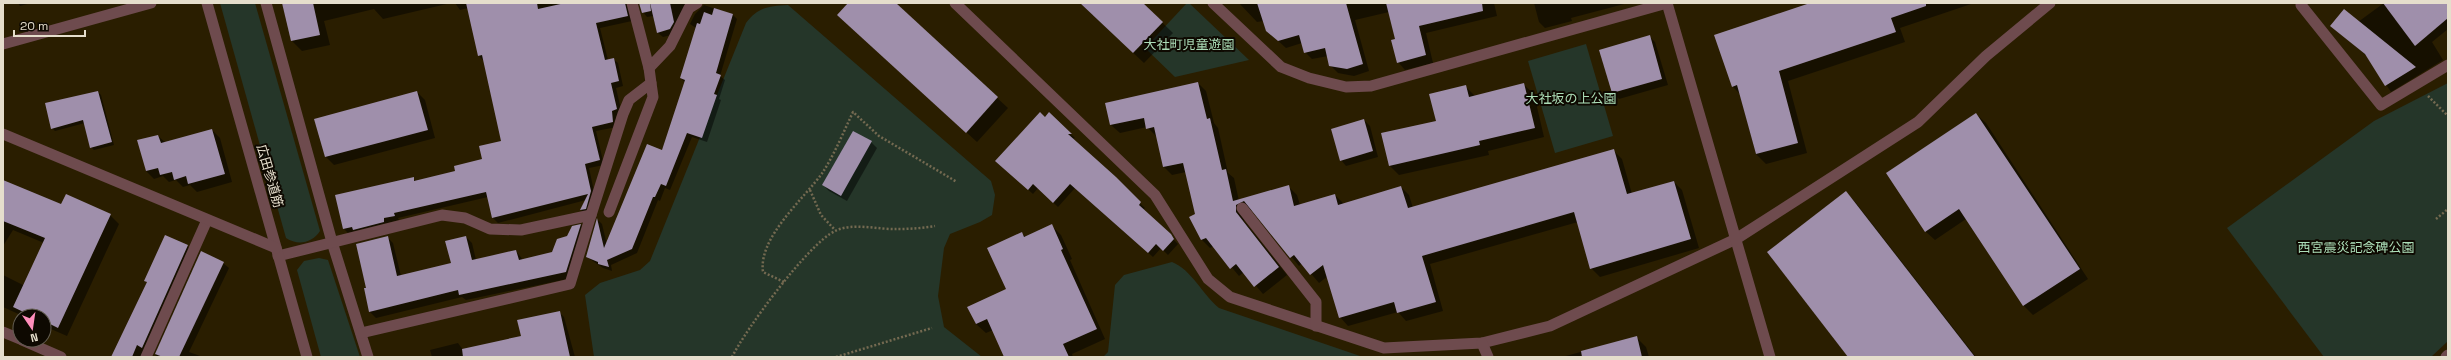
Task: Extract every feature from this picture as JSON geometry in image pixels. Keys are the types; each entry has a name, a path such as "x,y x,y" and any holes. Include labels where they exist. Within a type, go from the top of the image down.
{"street":[{"path":"3,44 151,3"},
{"name":"広田参道筋","path":"207,3 307,357"},
{"path":"266,3 332,242 368,357"},
{"path":"609,212 653,97 649,68 632,3"},
{"path":"649,68 670,46 689,8 697,3"},
{"path":"955,3 1155,195 1208,279 1230,297 1384,348 1482,343 1550,326 1736,239 1918,122 1986,56 2050,3"},
{"path":"1213,3 1281,67 1309,78 1346,87 1371,86 1667,3 1770,357"},
{"path":"2301,4 2381,105 2448,65"},
{"path":"361,333 570,284 622,114 629,100 651,82"},
{"path":"3,134 207,220 277,252 332,242 442,215 465,218 490,229 521,230 591,215"},
{"path":"1242,208 1316,302 1316,326"},
{"path":"146,357 207,220"},
{"path":"1482,343 1488,357"},
{"path":"34,348 44,354 61,357"}],"path":[{"path":"784,282 763,272 764,258 775,234 792,207 810,190 824,171 853,112 879,136 957,182"},
{"path":"810,190 821,215 835,230"},
{"path":"2436,219 2448,209"},
{"path":"732,357 784,282 817,245 835,230 856,227 899,230 935,226"},
{"path":"836,357 932,328"},
{"path":"851,352 853,357"}],"green space":[{"path":"220,3 255,3 320,231 309,241 295,242 286,238"},
{"name":"大社町児童遊園","path":"1187,3 1189,3 1249,60 1175,77 1145,48"},
{"path":"788,5 991,181 995,195 992,215 980,222 950,234 944,248 938,296 944,327 982,357 594,357 585,295 600,283 640,270 650,261 746,23 750,18 764,8"},
{"name":"大社坂の上公園","path":"1586,44 1613,136 1555,153 1528,61"},
{"name":"西宮震災記念碑公園","path":"2448,83 2448,341 2431,357 2324,357 2227,228 2374,121"},
{"path":"319,258 328,260 360,357 321,357 297,270 304,261"},
{"path":"1172,262 1191,276 1219,308 1363,357 1103,357 1108,352 1115,285 1124,275"}],"building":[{"path":"282,3 313,3 320,35 291,41"},
{"path":"466,3 537,3 538,9 565,3 625,3 628,16 596,23 605,60 614,58 619,81 611,83 617,109 612,111 613,122 592,127 600,160 585,164 591,191 586,209 580,210 588,194 492,218 486,192 394,213 395,216 384,218 384,222 353,230 352,227 343,229 335,195 414,177 414,181 455,171 454,166 482,159 479,146 501,141 482,55 478,56"},
{"path":"639,3 650,3 651,11 642,13"},
{"path":"650,3 670,3 674,22 670,29 657,33"},
{"path":"848,3 896,3 998,97 966,133 837,15"},
{"path":"1080,3 1143,3 1163,22 1133,53"},
{"path":"1257,3 1346,3 1363,64 1347,69 1329,66 1325,48 1304,53 1299,35 1278,41 1266,31"},
{"path":"1386,3 1482,3 1483,11 1419,26 1426,55 1397,63 1391,40 1395,39"},
{"path":"1810,3 1926,3 1926,6 1891,18 1896,32 1779,71 1798,143 1756,154 1737,85 1732,87 1714,35"},
{"path":"2383,3 2448,3 2448,18 2415,46"},
{"path":"714,8 733,14 716,73 721,75 714,94 717,95 702,138 687,133 666,186 661,184 655,197 653,197 632,249 607,260 609,267 598,264 598,262 586,257 597,218 604,248 647,144 662,150 685,80 680,78 697,23 700,24 704,12 712,15"},
{"path":"2344,9 2416,67 2385,86 2365,54 2330,26"},
{"path":"1650,35 1662,79 1612,93 1599,50"},
{"path":"1198,82 1207,119 1210,118 1222,170 1226,169 1233,201 1289,185 1294,206 1335,194 1338,205 1401,186 1408,208 1614,149 1627,194 1674,181 1691,239 1590,269 1574,212 1422,256 1436,302 1397,313 1394,302 1339,318 1323,265 1310,275 1294,255 1290,258 1244,201 1236,205 1236,212 1279,267 1254,287 1236,264 1230,269 1206,238 1201,240 1189,217 1195,214 1183,163 1163,167 1154,127 1146,129 1144,118 1110,125 1105,103"},
{"path":"1524,83 1535,128 1479,141 1480,145 1389,166 1381,133 1436,121 1429,94 1466,85 1469,97"},
{"path":"98,91 112,142 90,148 83,120 51,129 45,103"},
{"path":"417,91 428,130 325,157 314,119"},
{"path":"1040,112 1045,117 1049,112 1072,134 1068,134 1116,177 1141,202 1139,205 1171,234 1174,239 1163,251 1156,244 1148,253 1070,184 1053,203 1033,184 1028,190 995,161"},
{"path":"1976,113 2080,269 2023,306 1959,209 1925,232 1886,173"},
{"path":"1364,119 1373,151 1340,161 1331,129"},
{"path":"212,129 225,174 188,184 186,176 174,180 172,172 160,175 158,168 146,171 137,140 158,135 161,143"},
{"path":"853,131 872,141 841,196 822,185"},
{"path":"3,180 61,204 66,194 111,214 58,328 52,325 52,308 13,307 45,238 3,221"},
{"path":"1846,191 1975,357 1848,357 1767,252"},
{"path":"581,224 566,272 459,295 458,290 369,312 364,288 366,288 356,244 388,236 397,276 451,263 445,241 466,236 472,260 516,250 519,260 552,252 557,239 567,236 572,226"},
{"path":"1052,224 1063,249 1061,250 1097,329 1063,344 1069,357 1004,357 987,319 976,324 967,307 1006,289 987,248 1022,232 1024,237"},
{"path":"165,235 188,245 142,348 137,345 132,357 111,357 147,282 144,281"},
{"path":"201,251 224,262 179,357 163,357 155,354"},
{"path":"560,311 570,357 463,357 462,349 521,336 517,320"},
{"path":"1637,336 1642,357 1582,357 1581,351"}]}
